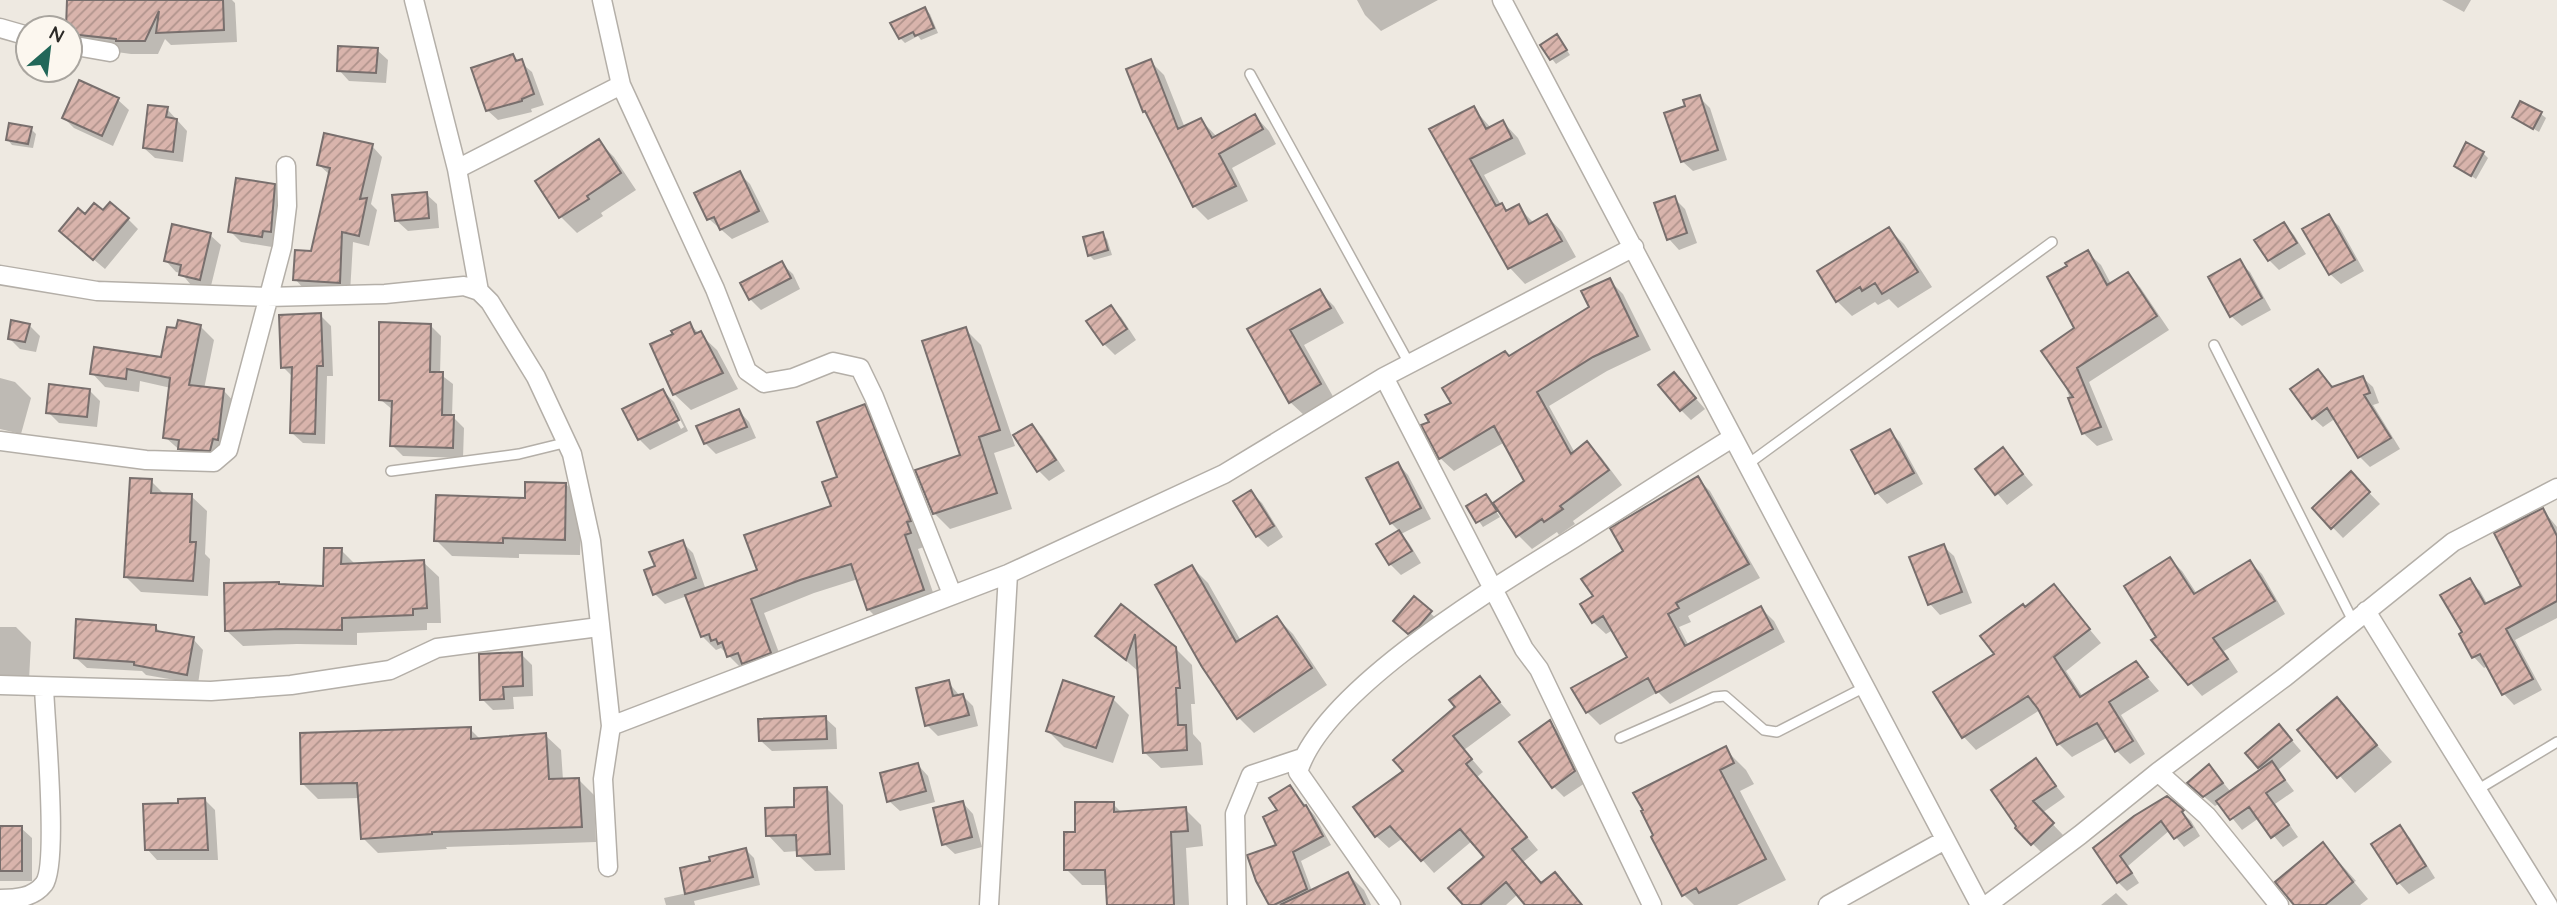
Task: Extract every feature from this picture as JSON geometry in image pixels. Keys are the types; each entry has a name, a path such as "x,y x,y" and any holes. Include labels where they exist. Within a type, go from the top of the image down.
{"street":[{"path":"414,0 457,169 479,292"},
{"path":"602,0 621,85 715,289 747,371 764,383 793,378 833,362 860,368 952,594"},
{"path":"1502,0 1980,905"},
{"path":"84,47 110,52"},
{"path":"457,169 621,85"},
{"path":"0,441 146,460 214,462 228,450 282,247 287,206 286,166"},
{"path":"611,726 1008,574 1224,474 1384,377 1634,247"},
{"path":"0,275 97,291 267,296 385,295 464,286 479,292 490,302 536,377 568,442 591,541 611,726 603,779 608,867"},
{"path":"1384,377 1524,649 1539,669 1652,905"},
{"path":"1391,905 1298,772 1302,758 1325,723 1397,657 1494,588 1732,438"},
{"path":"1987,905 2285,677 2453,542 2557,488"},
{"path":"989,905 1008,574"},
{"path":"2359,616 2477,790 2548,905"},
{"path":"0,685 211,691 290,685 390,670 437,648 599,627"},
{"path":"0,899 20,899 42,887 49,876 51,841 44,687"},
{"path":"1237,905 1235,814 1251,775 1302,758"},
{"path":"2158,772 2207,816 2279,905"},
{"path":"1828,905 1945,840"}],"lane":[{"path":"1250,74 1410,365"},
{"path":"1748,464 2052,242"},
{"path":"2214,345 2359,616"},
{"path":"391,471 519,454 568,442"},
{"path":"1620,738 1714,696 1725,696 1764,730 1777,732 1864,687"},
{"path":"2477,790 2557,742"}],"building":[{"path":"67,0 223,0 224,30 156,33 159,11 145,41 116,41 84,36 84,14 66,14"},
{"path":"925,7 934,28 915,36 913,32 899,39 890,23"},
{"path":"1557,34 1567,50 1550,60 1540,45"},
{"path":"338,46 378,48 376,73 337,71"},
{"path":"513,54 516,61 522,59 534,94 522,101 486,111 471,68"},
{"path":"1151,59 1178,129 1201,118 1212,138 1255,114 1263,129 1219,154 1236,186 1193,207 1145,111 1143,112 1126,69"},
{"path":"84,82 119,98 102,136 62,118 77,84"},
{"path":"1700,95 1718,150 1681,162 1664,113 1685,106 1683,100"},
{"path":"2520,101 2542,112 2533,129 2512,117"},
{"path":"148,105 168,107 166,117 177,119 173,152 143,148"},
{"path":"1474,106 1486,129 1503,120 1512,138 1470,159 1496,206 1502,203 1506,211 1519,204 1529,224 1547,214 1562,241 1508,269 1429,129"},
{"path":"9,123 32,127 28,144 6,140"},
{"path":"324,133 373,144 360,199 367,198 359,236 342,232 340,283 293,280 295,250 311,251 330,168 317,165"},
{"path":"599,139 621,173 587,196 589,199 559,218 535,181"},
{"path":"2466,142 2484,152 2471,176 2454,166"},
{"path":"740,171 759,211 720,230 714,217 707,220 694,193"},
{"path":"236,178 275,184 271,232 263,231 262,237 228,232"},
{"path":"427,192 429,218 395,221 392,195"},
{"path":"1675,196 1687,233 1667,240 1654,203"},
{"path":"110,202 129,218 93,260 59,231 78,208 85,214 94,203 103,210"},
{"path":"2329,214 2355,260 2329,275 2302,229"},
{"path":"2284,222 2297,243 2268,261 2254,240"},
{"path":"172,224 211,233 200,280 179,275 181,265 164,261"},
{"path":"1889,227 1918,272 1882,294 1875,283 1862,291 1860,287 1836,302 1817,271"},
{"path":"1103,232 1108,250 1088,256 1083,237"},
{"path":"2088,250 2107,285 2128,272 2157,316 2077,368 2101,427 2082,434 2068,398 2073,397 2041,351 2074,328 2047,277"},
{"path":"2240,259 2262,298 2230,317 2208,277"},
{"path":"782,261 791,278 749,300 740,283"},
{"path":"1610,278 1638,336 1593,357 1537,392 1571,454 1587,441 1609,470 1560,506 1563,509 1544,522 1542,519 1516,537 1493,503 1524,481 1494,426 1439,459 1421,425 1429,422 1425,415 1451,403 1442,388 1505,351 1509,356 1589,307 1581,291"},
{"path":"1320,289 1331,308 1290,330 1321,384 1289,403 1247,329"},
{"path":"1111,305 1127,329 1103,345 1086,321"},
{"path":"321,313 323,366 317,366 315,434 290,433 292,367 281,368 279,315"},
{"path":"11,320 30,324 25,342 8,339"},
{"path":"178,320 201,325 189,385 224,389 218,440 213,439 210,451 178,449 179,440 163,438 170,378 127,369 126,379 90,374 94,347 161,357 167,327 176,328"},
{"path":"379,322 431,324 430,372 443,372 442,415 454,415 453,448 390,446 392,401 379,400"},
{"path":"690,322 695,334 701,331 723,373 673,395 650,344 673,334 671,331"},
{"path":"966,327 1000,430 979,437 997,493 933,514 915,470 960,455 922,341"},
{"path":"2318,369 2332,387 2363,376 2370,393 2364,395 2391,438 2358,458 2327,408 2312,419 2290,389"},
{"path":"1674,372 1696,398 1680,411 1658,385"},
{"path":"49,384 90,389 87,417 46,413"},
{"path":"663,389 679,420 638,440 622,409"},
{"path":"865,404 911,521 907,522 911,533 905,535 924,590 867,610 851,564 800,580 751,599 771,653 742,664 738,653 727,657 722,642 718,644 716,639 711,641 709,634 701,637 685,595 757,570 744,535 831,506 822,482 837,477 817,422"},
{"path":"739,409 747,427 704,444 696,426"},
{"path":"1032,424 1056,460 1037,472 1013,435"},
{"path":"1890,429 1914,473 1875,494 1851,450"},
{"path":"2003,447 2023,474 1995,495 1975,469"},
{"path":"1398,462 1421,508 1390,524 1366,478"},
{"path":"2351,471 2370,492 2331,529 2312,508"},
{"path":"1698,476 1749,564 1676,603 1679,608 1668,614 1685,646 1761,606 1773,629 1656,693 1648,678 1586,713 1571,688 1627,657 1603,616 1592,623 1580,604 1593,596 1581,579 1623,551 1610,528"},
{"path":"130,478 152,479 151,493 192,494 190,542 196,542 193,581 124,577"},
{"path":"525,482 566,483 565,540 503,538 503,543 434,541 436,495 525,498"},
{"path":"1251,490 1274,526 1256,537 1233,501"},
{"path":"1486,494 1497,511 1476,523 1466,506"},
{"path":"2543,508 2557,536 2557,601 2506,629 2533,679 2502,695 2480,654 2472,658 2459,634 2462,632 2440,595 2470,578 2485,604 2521,586 2494,533"},
{"path":"1399,530 1412,551 1389,565 1376,544"},
{"path":"683,540 696,578 653,595 644,570 655,566 649,552"},
{"path":"1944,544 1962,592 1928,605 1909,557"},
{"path":"324,548 342,548 341,564 424,560 427,608 413,609 413,615 342,618 342,630 225,631 224,583 279,582 323,586"},
{"path":"2170,557 2194,594 2250,560 2275,601 2213,638 2228,659 2188,685 2151,640 2156,637 2124,586"},
{"path":"1192,565 1236,642 1277,616 1312,668 1237,719 1202,667 1155,585"},
{"path":"2054,584 2090,629 2054,657 2080,697 2136,661 2148,677 2109,702 2133,741 2115,752 2097,723 2057,745 2028,696 1962,738 1933,692 1994,654 1980,636 2023,604 2025,607"},
{"path":"1414,596 1432,611 1408,634 1393,621"},
{"path":"1121,604 1176,647 1180,688 1176,688 1178,725 1186,725 1187,750 1143,753 1135,634 1126,660 1095,636"},
{"path":"76,619 156,625 156,631 194,637 187,675 134,665 134,662 74,658"},
{"path":"522,652 523,686 503,687 504,699 480,700 479,654"},
{"path":"1480,676 1500,702 1453,736 1472,759 1466,764 1527,837 1512,849 1541,883 1555,872 1582,905 1525,905 1506,882 1480,905 1463,905 1448,888 1484,857 1460,829 1421,861 1390,826 1375,837 1353,807 1403,771 1393,760 1455,707 1449,700"},
{"path":"949,680 953,696 963,694 969,715 925,726 916,688"},
{"path":"1063,680 1114,697 1096,748 1046,731"},
{"path":"2337,697 2377,745 2337,778 2297,730"},
{"path":"826,716 827,739 759,741 758,719"},
{"path":"1550,720 1575,771 1552,788 1519,742"},
{"path":"2279,724 2292,740 2258,768 2245,753"},
{"path":"471,727 471,739 546,733 549,779 579,778 582,827 432,832 361,839 357,783 301,784 300,733"},
{"path":"1726,746 1734,763 1720,770 1766,859 1699,893 1696,888 1682,896 1651,837 1653,835 1641,811 1643,810 1633,793"},
{"path":"2036,758 2056,786 2033,801 2054,823 2031,845 2015,828 1991,790"},
{"path":"2272,761 2285,780 2266,793 2289,825 2271,838 2249,807 2230,820 2216,801"},
{"path":"918,763 926,791 887,802 880,773"},
{"path":"2209,764 2223,783 2203,797 2187,783"},
{"path":"1290,785 1304,806 1306,805 1323,836 1293,852 1307,889 1269,905 1256,881 1247,855 1276,845 1263,817 1277,810 1269,798"},
{"path":"827,787 830,854 797,856 796,835 766,836 765,808 794,807 794,788"},
{"path":"2167,796 2184,810 2182,812 2192,827 2174,839 2161,821 2120,856 2132,873 2117,883 2093,848 2134,816"},
{"path":"205,798 208,850 145,850 143,804 178,803 178,799"},
{"path":"963,801 972,837 942,845 933,808"},
{"path":"1075,802 1114,802 1114,812 1186,807 1188,831 1171,832 1174,905 1107,905 1105,870 1064,870 1064,832 1075,832"},
{"path":"2400,825 2426,866 2397,884 2371,844"},
{"path":"0,826 22,826 22,871 0,871"},
{"path":"2323,842 2353,882 2325,905 2294,905 2275,882"},
{"path":"746,848 753,877 685,894 680,868 710,861 709,857"},
{"path":"1348,872 1365,905 1280,905"}]}
